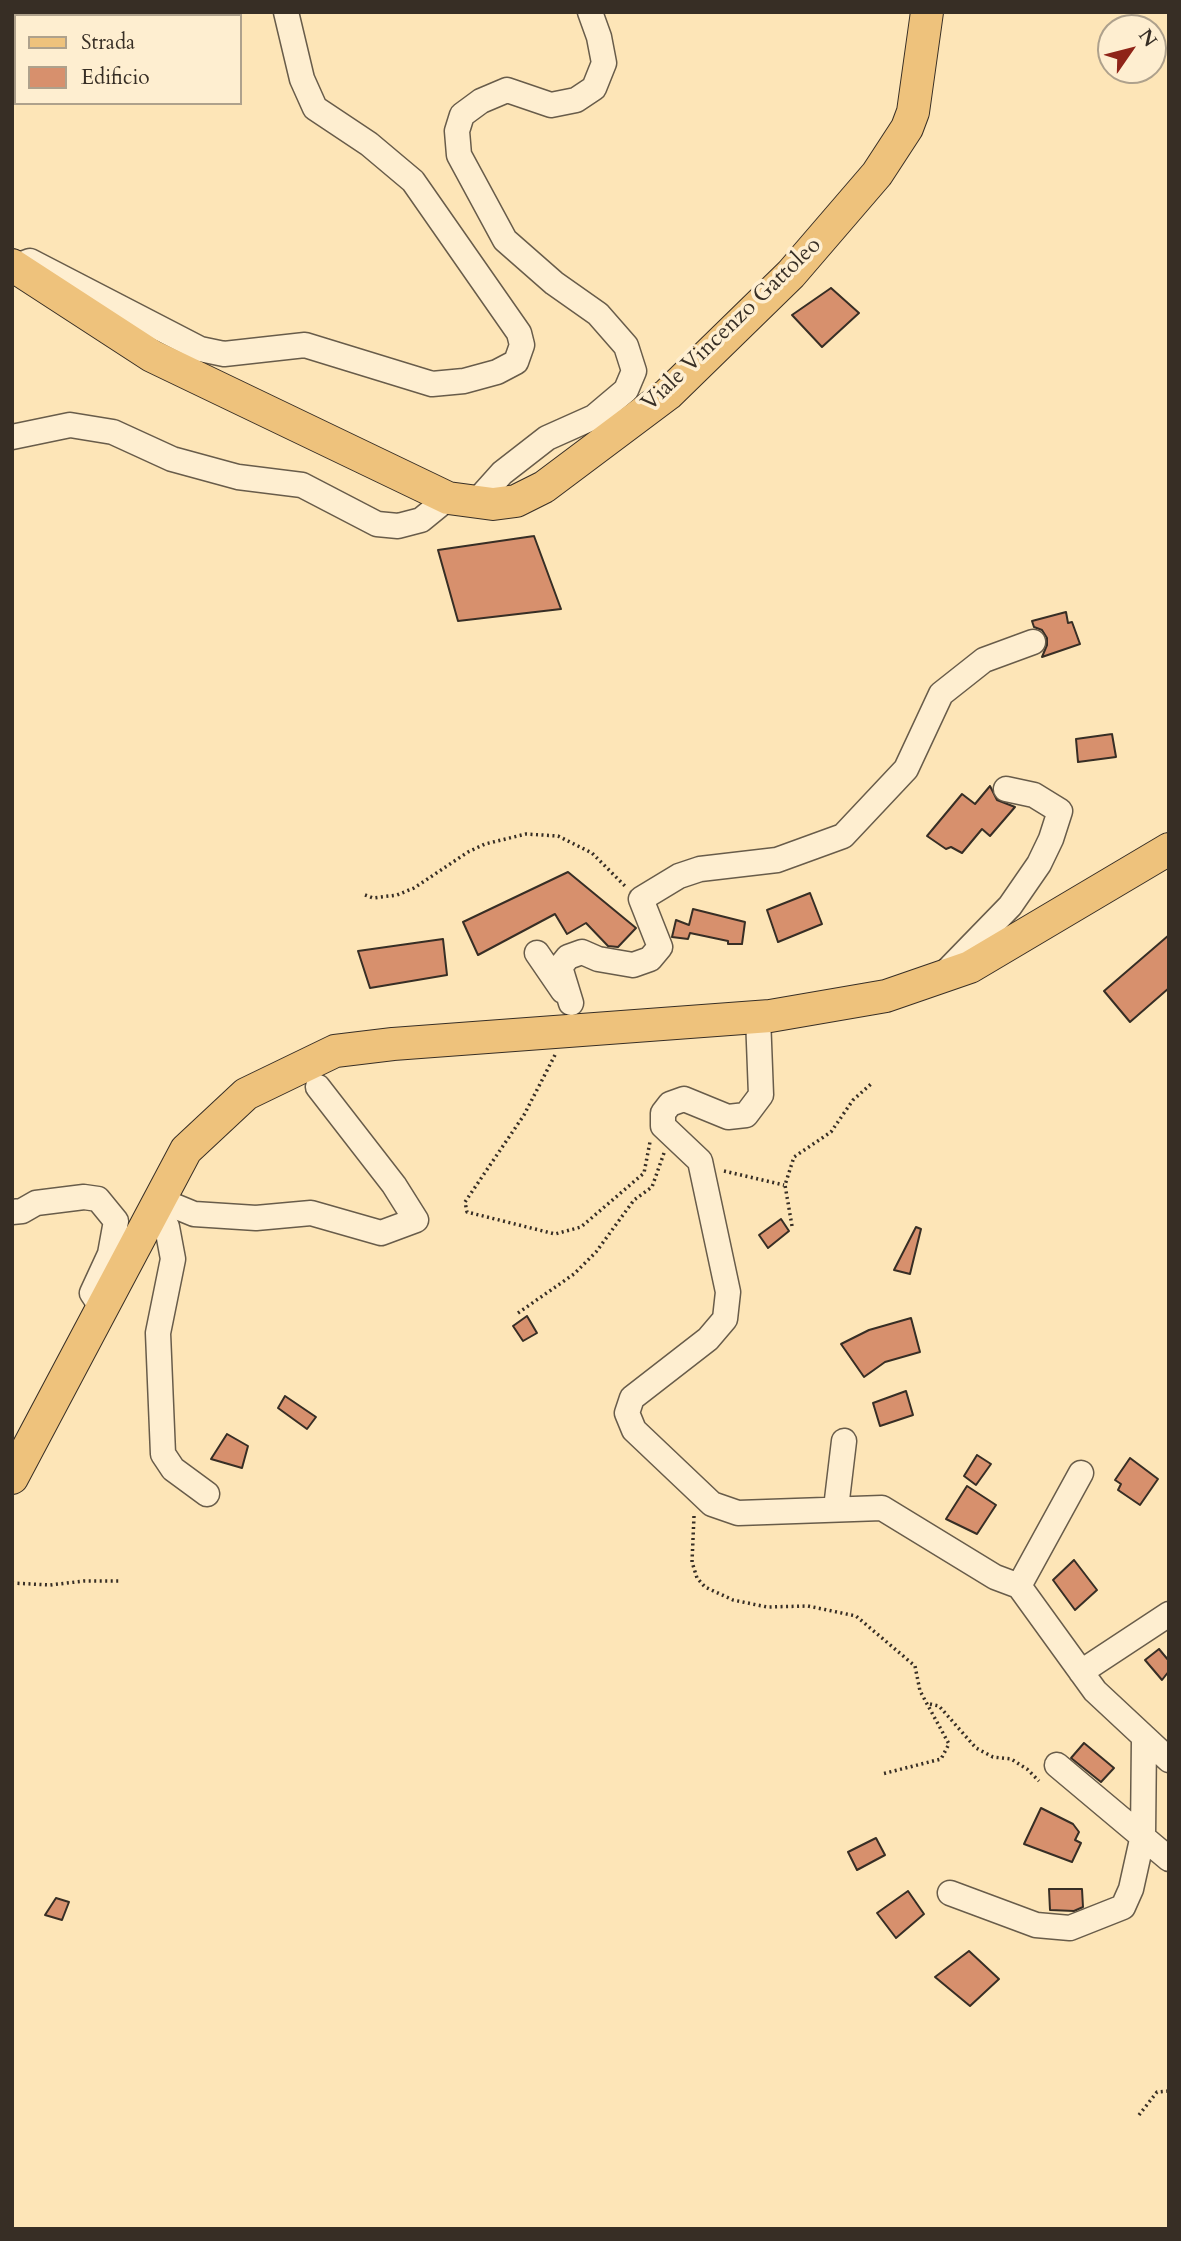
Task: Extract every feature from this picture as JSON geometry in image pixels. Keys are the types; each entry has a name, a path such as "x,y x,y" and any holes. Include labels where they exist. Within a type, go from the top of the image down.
{"main road":[{"name":"Viale Vincenzo Gattoleo","path":"13,265 152,356 462,500 493,504 516,501 544,487 668,394 791,274 877,174 907,128 913,112 927,12"},
{"path":"12,1478 102,1308 164,1213 186,1150 246,1094 335,1051 574,1021 758,1017 886,996 971,967 1169,849"}],"street":[{"path":"13,265 30,261 200,349 225,354 305,345 432,384 464,381 497,372 516,362 522,345 519,333 413,181 369,144 315,108 302,79 286,12"},
{"path":"12,437 70,425 113,432 172,459 238,477 302,485 377,524 398,526 421,520 462,500 547,438 594,417 626,390 634,371 626,346 598,314 554,283 505,240 459,155 457,131 461,115 481,101 507,90 551,104 576,100 594,88 604,63 590,12"},
{"path":"574,1021 560,967 568,957 582,952 598,959 633,965 650,959 660,947 654,926 641,899 679,876 700,869 777,860 843,836 906,769 942,694 984,660 1032,642"},
{"path":"940,978 1010,906 1039,864 1051,839 1060,811 1034,795 1006,789"},
{"path":"537,953 574,1021"},
{"path":"758,1017 761,1095 746,1115 728,1117 684,1098 670,1104 663,1120 700,1161 728,1292 725,1319 708,1339 632,1398 627,1413 634,1430 712,1504 738,1513 882,1508 995,1577 1019,1586 1095,1691 1169,1760"},
{"path":"207,1494 173,1469 163,1454 158,1333 173,1259 164,1213 256,1218 311,1213 381,1234 415,1220 394,1185 318,1087"},
{"path":"12,1212 22,1211 36,1203 84,1196 98,1199 116,1221 110,1254 92,1293 102,1308"},
{"path":"836,1508 844,1441"},
{"path":"1019,1586 1081,1473"},
{"path":"1081,1672 1169,1614"},
{"path":"950,1893 1036,1925 1070,1928 1123,1907 1131,1889 1143,1835 1144,1738"},
{"path":"1048,1773 1143,1835 1169,1859"}],"path":[{"path":"365,895 373,898 397,895 414,888 435,872 485,844 540,834 558,836 592,853 641,899"},
{"path":"574,1021 524,1115 465,1202 467,1212 555,1234 581,1227 644,1173 648,1147 663,1120"},
{"path":"792,1226 785,1185 794,1157 831,1132 853,1100 872,1084"},
{"path":"518,1313 574,1274 596,1252 634,1200 652,1187 665,1147 663,1120"},
{"path":"701,1166 785,1185"},
{"path":"697,1490 692,1562 697,1578 705,1587 733,1600 767,1607 808,1606 856,1616 915,1666 920,1691 930,1704 942,1736 949,1744 941,1759 882,1774"},
{"path":"12,1583 50,1585 119,1581"},
{"path":"930,1704 939,1706 976,1748 993,1757 1011,1759 1048,1773"},
{"path":"1139,2115 1157,2092 1169,2091"}],"building":[{"path":"831,288 859,313 822,347 792,315"},
{"path":"534,536 561,609 458,621 438,550"},
{"path":"1066,612 1068,623 1072,622 1080,644 1042,657 1047,638 1042,630 1034,627 1032,621"},
{"path":"1112,734 1116,757 1078,762 1076,739"},
{"path":"990,786 997,800 1015,807 990,836 982,829 962,853 951,847 946,849 927,836 962,794 975,804"},
{"path":"568,872 636,928 618,947 608,946 586,923 567,934 555,914 478,955 463,922"},
{"path":"810,893 822,924 778,942 767,910"},
{"path":"693,909 745,922 742,944 728,944 728,941 690,933 688,939 672,937 676,920 689,925"},
{"path":"1169,935 1169,988 1130,1022 1104,991"},
{"path":"443,939 447,975 370,988 358,951"},
{"path":"781,1219 789,1231 768,1248 759,1235"},
{"path":"916,1227 921,1229 910,1274 894,1270"},
{"path":"527,1316 537,1333 523,1341 513,1326"},
{"path":"911,1318 920,1352 885,1362 864,1377 841,1344 869,1330"},
{"path":"906,1391 913,1415 880,1426 873,1403"},
{"path":"285,1396 316,1417 307,1429 278,1408"},
{"path":"227,1434 248,1446 242,1468 211,1459"},
{"path":"977,1455 991,1464 976,1485 964,1476"},
{"path":"1130,1458 1158,1479 1140,1505 1118,1490 1121,1484 1115,1480"},
{"path":"967,1486 996,1505 977,1534 946,1519"},
{"path":"1074,1560 1097,1590 1075,1610 1053,1580"},
{"path":"1159,1649 1169,1661 1169,1671 1162,1680 1145,1660"},
{"path":"1084,1743 1114,1768 1101,1782 1071,1758"},
{"path":"1041,1808 1073,1824 1079,1832 1075,1840 1081,1843 1072,1862 1024,1844"},
{"path":"876,1838 885,1855 857,1870 848,1852"},
{"path":"1049,1889 1082,1889 1083,1907 1074,1911 1050,1910"},
{"path":"908,1891 924,1914 896,1938 877,1913"},
{"path":"56,1898 69,1902 62,1920 45,1915"},
{"path":"969,1951 999,1979 970,2006 935,1977"}]}
